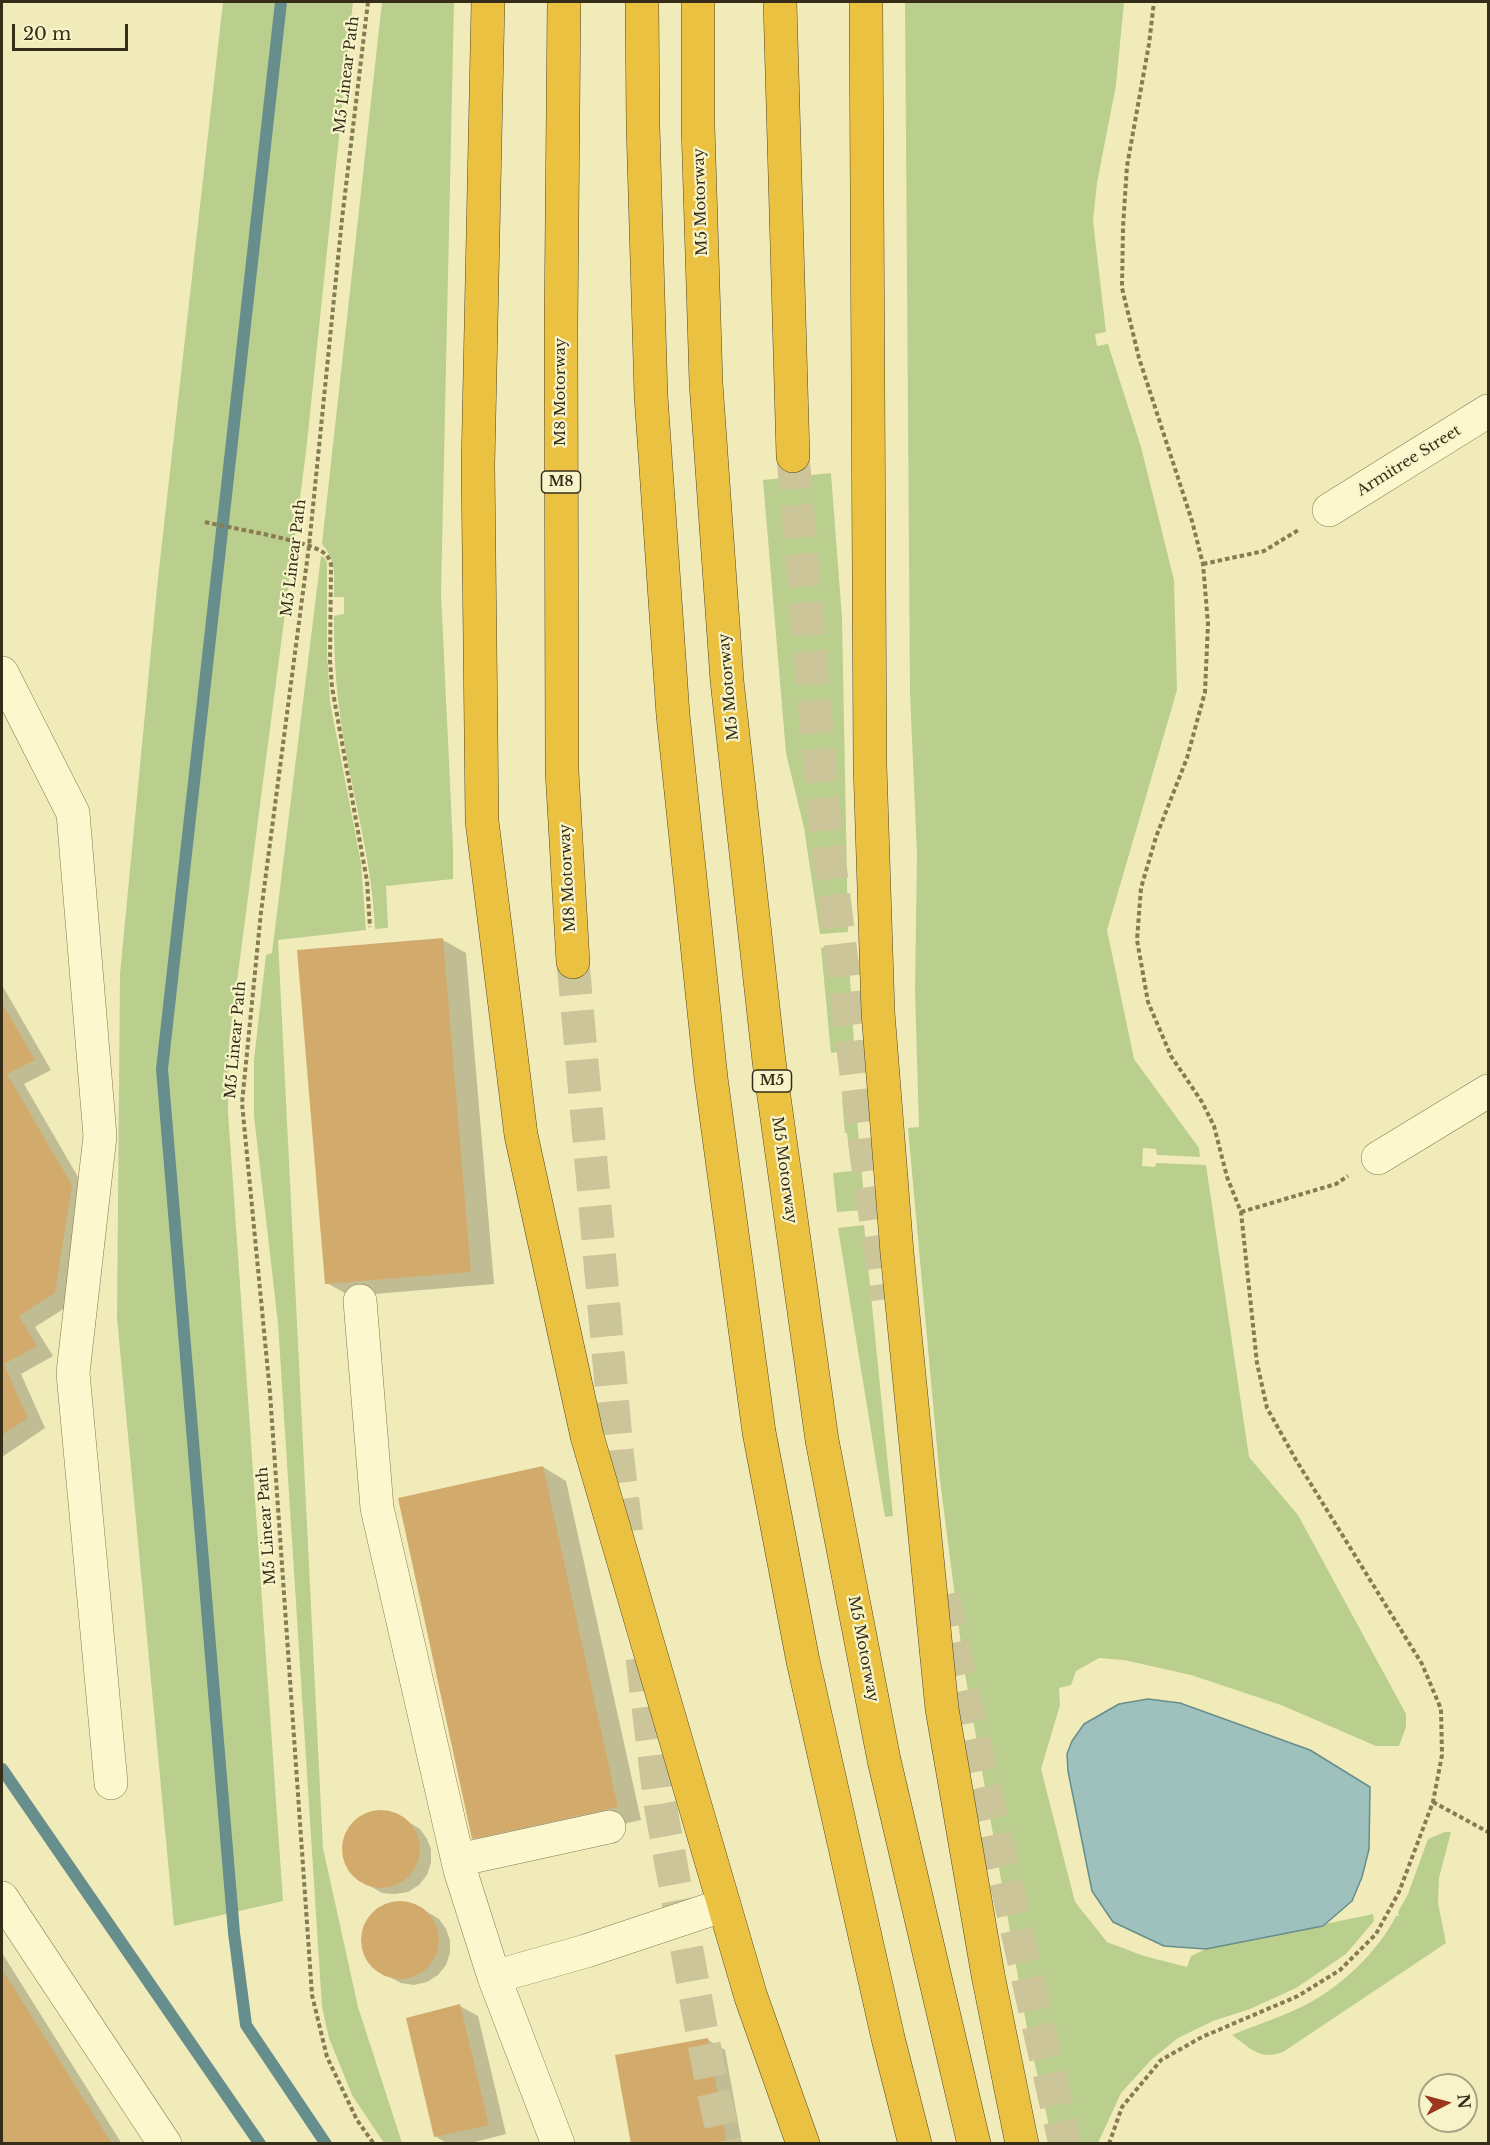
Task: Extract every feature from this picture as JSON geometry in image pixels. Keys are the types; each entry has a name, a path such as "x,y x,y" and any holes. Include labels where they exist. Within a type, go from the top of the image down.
{"highway":[{"path":"488,2 478,465 482,821 521,1135 587,1436 751,1997 803,2144"},
{"name":"M8 Motorway","path":"564,2 561,326 562,771 573,962"},
{"path":"642,2 643,126 652,408 673,715 711,1078 761,1443 803,1661 888,2038 915,2144"},
{"name":"M5 Motorway","path":"698,2 698,126 706,383 727,681 769,1061 822,1440 884,1760 974,2144"},
{"path":"780,2 793,456"},
{"path":"866,2 870,765 879,1024 897,1253 942,1709 988,1975 1022,2144"}],"street":[{"name":"Armitree Street","path":"1329,510 1488,411"},
{"path":"2,673 73,813 100,1136 73,1373 111,1783"},
{"path":"1378,1158 1488,1091"},
{"path":"360,1301 377,1508 458,1860 494,1977 558,2144"},
{"path":"458,1860 609,1827"},
{"path":"2,1898 165,2144"},
{"path":"494,1977 586,1951 724,1905"}],"path":[{"name":"M5 Linear Path","path":"368,2 307,545 261,912 242,1103 270,1393 312,1995 327,2057 357,2120 374,2144"},
{"path":"1108,2144 1122,2107 1161,2060 1202,2037 1298,1996 1340,1970 1376,1934 1399,1892 1433,1802 1442,1755 1441,1709 1422,1664 1296,1460 1267,1408 1257,1363 1241,1212 1227,1178 1214,1126 1202,1102 1171,1056 1148,1002 1137,940 1141,888 1156,837 1187,758 1204,692 1208,624 1203,564 1192,521 1139,357 1122,288 1127,166 1149,44 1154,2"},
{"path":"1203,564 1264,551 1329,510"},
{"path":"205,522 307,545 323,552 329,558 331,565 332,687 367,880 370,927"},
{"path":"1241,1212 1336,1184 1378,1158"},
{"path":"1433,1802 1488,1832"}],"green space":[{"path":"223,2 353,2 306,452 229,1043 228,1112 283,1901 174,1926 117,1318 120,974 158,578"},
{"path":"382,2 454,2 441,594 453,879 386,886 388,928 375,929 365,846 343,735 337,684 334,616 344,614 344,597 334,597 332,563 322,544"},
{"path":"905,2 1124,2 1116,85 1097,183 1093,221 1106,332 1095,334 1097,346 1108,344 1141,447 1174,580 1177,690 1107,930 1134,1059 1199,1148 1200,1157 1157,1155 1156,1149 1143,1148 1142,1166 1155,1167 1156,1163 1206,1165 1249,1457 1298,1515 1406,1714 1406,1727 1399,1746 1376,1746 1281,1705 1191,1675 1124,1660 1099,1658 1076,1671 1071,1685 1059,1688 1060,1705 1041,1769 1075,1902 1107,1942 1144,1956 1187,1967 1191,1956 1206,1949 1373,1914 1374,1921 1346,1954 1296,1988 1250,2009 1213,2021 1178,2038 1151,2060 1121,2093 1098,2143 1053,2143 1028,2034 964,1668 940,1480 908,1128 919,1127 915,990 917,854 910,693"},
{"path":"831,473 842,618 848,932 820,934 804,828 786,753 763,480"},
{"path":"321,556 327,563 327,652 330,702 361,863 366,930 278,940 323,1848 358,2007 402,2143 384,2143 352,2095 329,2038 322,2007 278,1323 254,1116 254,1060 266,955 272,953"},
{"path":"848,946 854,1044 849,1045 849,1050 831,1053 821,948"},
{"path":"855,1096 865,1210 837,1212 833,1173 852,1171 842,1098"},
{"path":"864,1225 893,1516 885,1517 838,1228"},
{"path":"1451,1832 1439,1878 1438,1903 1446,1943 1283,2052 1268,2055 1256,2052 1232,2035 1309,2003 1335,1986 1359,1966 1380,1942 1396,1916 1399,1916 1398,1912 1408,1894 1428,1839"}],"water":[{"path":"1148,1699 1180,1703 1310,1750 1370,1787 1369,1849 1362,1877 1352,1901 1323,1926 1206,1949 1164,1946 1113,1922 1092,1891 1068,1771 1067,1754 1072,1741 1084,1724 1119,1704"}],"building":[{"path":"443,938 471,1272 325,1284 297,950"},
{"path":"2,1003 35,1060 7,1074 72,1185 55,1293 19,1316 37,1346 4,1364 28,1418 2,1435"},
{"path":"543,1466 618,1807 472,1839 398,1498"},
{"path":"381,1810 396,1813 413,1827 420,1849 417,1864 403,1881 381,1888 366,1885 349,1871 342,1849 345,1834 359,1817"},
{"path":"400,1901 415,1904 428,1912 436,1925 439,1940 436,1955 428,1968 415,1976 400,1979 385,1976 372,1968 364,1955 361,1940 364,1925 372,1912 385,1904"},
{"path":"2,1969 112,2144 2,2144"},
{"path":"460,2004 489,2125 434,2137 406,2018"},
{"path":"708,2038 727,2144 631,2144 615,2055"}],"waterway":[{"path":"281,2 162,1069 234,1933 246,2025 326,2144"},
{"path":"2,1769 260,2144"}],"tunnel":[{"path":"793,456 825,825 865,1146 887,1299"},
{"path":"573,962 617,1451 628,1544"},
{"path":"943,1595 1065,2144"},
{"path":"642,1658 660,1804 711,2081 725,2144"}]}
